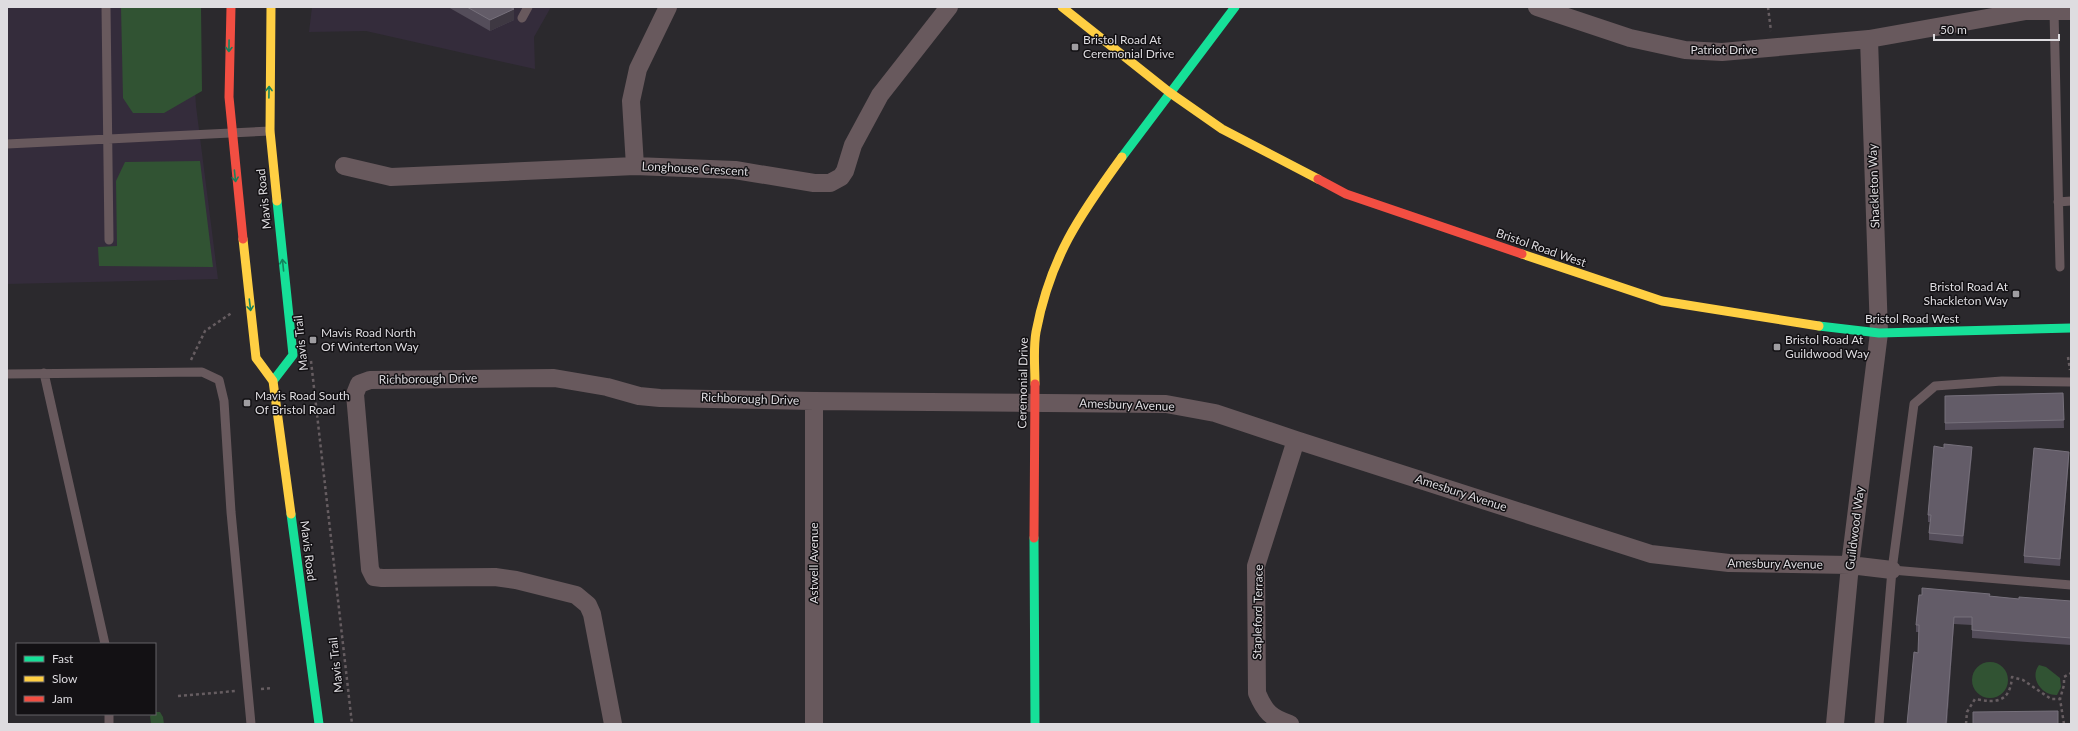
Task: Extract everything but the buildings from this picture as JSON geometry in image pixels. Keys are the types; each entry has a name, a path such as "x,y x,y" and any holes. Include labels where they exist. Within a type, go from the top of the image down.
{"street":[{"path":"231,7 229,97 231,132 256,358 274,381"},
{"name":"Mavis Road","path":"271,7 268,97 270,131 293,354 274,381 319,724"},
{"path":"635,166 631,100 638,69 668,7"},
{"name":"Longhouse Crescent","path":"344,166 391,177 635,166 735,170 814,183 830,183 841,177 845,171 853,145 880,95 949,7"},
{"name":"Bristol Road West","path":"1062,7 1169,92 1222,129 1346,194 1662,301 1824,327 1879,333 2071,328"},
{"name":"Ceremonial Drive","path":"1035,724 1034,403 1036,334 1048,282 1067,238 1086,206 1169,92 1235,7"},
{"name":"Patriot Drive","path":"1537,7 1630,38 1685,50 1722,52 1774,49 1869,39 2026,11 2063,11"},
{"name":"Shackleton Way","path":"1869,39 1879,333"},
{"name":"Guildwood Way","path":"1835,724 1850,565 1879,333"},
{"name":"Richborough Drive","path":"613,724 592,614 588,605 576,595 516,580 495,577 374,577 370,569 355,394 358,384 370,380 554,378 607,387 639,396 660,398 1034,403"},
{"name":"Astwell Avenue","path":"814,401 814,724"},
{"name":"Amesbury Avenue","path":"1034,403 1166,404 1215,413 1651,554 1730,563 1850,565 1892,570"},
{"name":"Stapleford Terrace","path":"1290,724 1279,720 1264,710 1257,694 1256,566 1296,440"}],"lane":[{"path":"106,7 109,240"},
{"path":"522,18 528,7"},
{"path":"2060,267 2058,202 2063,11"},
{"path":"7,144 270,131"},
{"path":"2058,202 2071,201"},
{"path":"7,374 202,372 218,380 224,401 231,512 251,724"},
{"path":"44,373 105,643"},
{"path":"1879,724 1892,570 1914,404 1936,386 2002,381 2071,382"},
{"path":"1892,570 2071,585"}],"path":[{"path":"1768,7 1774,49"},
{"path":"185,372 205,331 233,312"},
{"name":"Mavis Trail","path":"311,358 352,724"},
{"path":"2064,724 2060,699 2064,685 2064,677 2071,673"},
{"path":"1966,724 1967,712 1975,699 1993,702 2004,698 2011,689 2012,677 2024,680 2051,699 2060,699"},
{"path":"178,696 272,688"}],"shaded area":[{"path":"7,7 190,7 196,106 218,279 7,284"},
{"path":"312,7 551,7 534,37 535,69 366,31 309,32"}],"green space":[{"path":"121,7 201,7 202,91 164,113 133,113 123,98"},
{"path":"200,161 213,267 99,266 98,247 117,246 116,181 125,162"},
{"path":"1994,662 2003,667 2007,673 2007,687 2003,693 1994,698 1986,698 1977,693 1973,687 1972,676 1977,667 1983,663"},
{"path":"2039,665 2046,667 2060,678 2061,687 2057,695 2046,693 2036,680 2036,670"},
{"path":"156,712 160,712 163,717 164,724 151,724 150,716 156,715"}],"traffic: fast":[{"path":"1122,157 1235,7"},
{"path":"273,381 293,355 277,201"},
{"path":"1819,326 1879,333 2071,328"},
{"path":"291,514 319,724"},
{"path":"1034,538 1035,724"}],"traffic: slow":[{"path":"271,7 270,131 277,201"},
{"path":"1062,7 1169,92 1222,129 1318,179"},
{"path":"1035,384 1035,338 1049,282 1068,239 1092,199 1122,157"},
{"path":"243,239 256,358 273,381 291,514"},
{"path":"1522,254 1662,301 1819,326"}],"traffic: jam":[{"path":"231,7 229,97 243,239"},
{"path":"1318,179 1346,194 1522,254"},
{"path":"1034,538 1035,384"}],"place":[{"name":"Bristol Road At Ceremonial Drive","path":"1075,47"},
{"name":"Bristol Road At Shackleton Way","path":"2016,294"},
{"name":"Mavis Road North Of Winterton Way","path":"313,340"},
{"name":"Bristol Road At Guildwood Way","path":"1777,347"},
{"name":"Mavis Road South Of Bristol Road","path":"247,403"}]}
